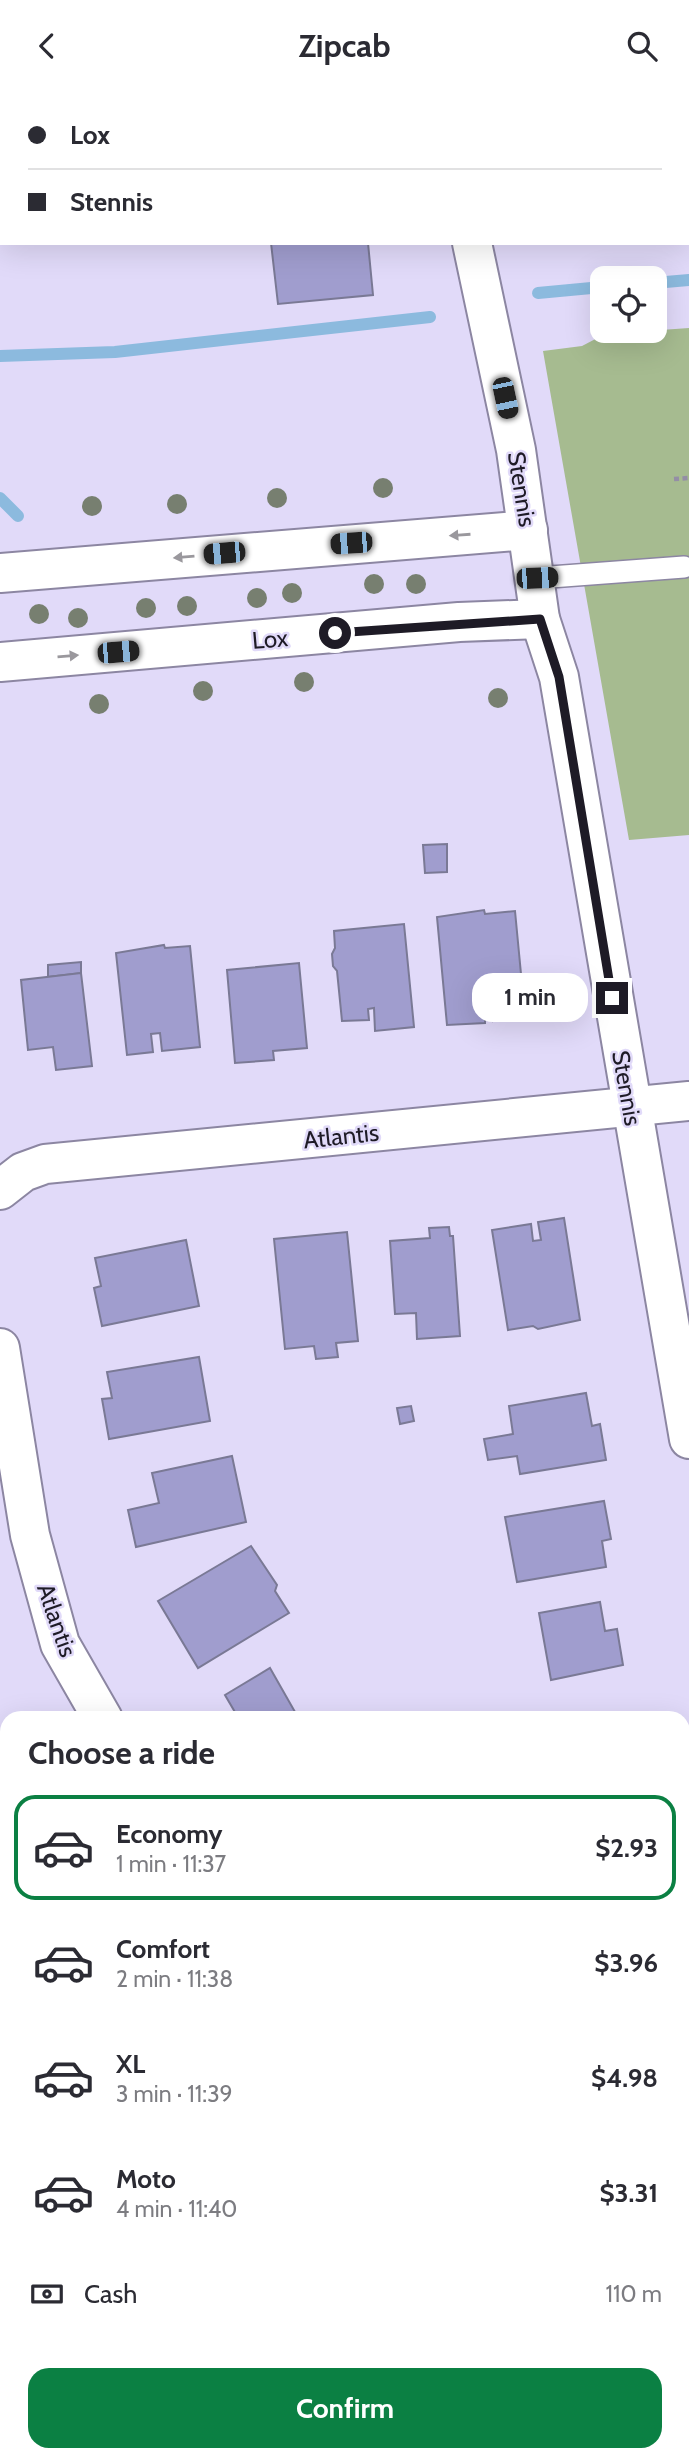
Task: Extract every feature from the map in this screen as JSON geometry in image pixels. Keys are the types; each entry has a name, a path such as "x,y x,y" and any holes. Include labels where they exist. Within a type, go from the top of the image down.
{"street":[{"name":"Stennis","path":"472,245 516,450 537,578 540,619 559,677 689,1439"},
{"path":"0,573 528,530"},
{"name":"Lox","path":"0,662 451,623 540,619"},
{"name":"Atlantis","path":"0,1188 23,1172 45,1164 689,1101"},
{"name":"Atlantis","path":"0,1348 30,1535 60,1644 98,1711"}],"lane":[{"path":"537,578 684,567"}],"path":[{"path":"674,479 689,478"}],"green space":[{"path":"689,328 689,835 629,840 543,351 582,346 590,342 667,343 667,330"}],"building":[{"path":"271,245 368,245 373,295 278,304"},
{"path":"447,844 447,872 425,873 423,845"},
{"path":"484,910 485,914 515,911 525,1016 493,1021 492,1010 485,1011 485,1023 447,1025 437,917"},
{"path":"404,924 414,1027 375,1031 374,1008 368,1009 369,1020 342,1021 337,971 333,966 334,931"},
{"path":"164,945 165,948 190,946 200,1047 162,1051 160,1033 151,1034 153,1052 127,1055 116,953"},
{"path":"81,962 81,973 48,977 48,965"},
{"path":"299,963 307,1048 273,1051 274,1060 235,1063 227,970"},
{"path":"81,973 92,1066 56,1070 53,1047 28,1050 21,980"},
{"path":"564,1218 580,1320 538,1329 533,1326 508,1330 492,1230 531,1224 533,1241 541,1240 538,1222"},
{"path":"449,1227 450,1236 453,1236 460,1336 417,1339 416,1313 395,1314 390,1241 430,1238 429,1228"},
{"path":"347,1232 358,1341 336,1343 338,1357 316,1359 314,1346 285,1349 274,1239"},
{"path":"186,1240 199,1306 102,1326 94,1288 101,1286 95,1258"},
{"path":"199,1357 210,1421 109,1439 102,1399 112,1398 107,1372"},
{"path":"586,1393 592,1426 600,1424 606,1460 520,1474 517,1456 488,1460 484,1439 513,1434 509,1406"},
{"path":"411,1406 414,1421 400,1424 397,1408"},
{"path":"232,1456 246,1522 136,1547 128,1510 159,1503 152,1473"},
{"path":"604,1501 611,1539 602,1541 606,1567 517,1582 505,1517"},
{"path":"251,1546 277,1585 275,1591 289,1613 198,1668 158,1601"},
{"path":"600,1602 605,1631 617,1629 623,1665 551,1680 539,1613"},
{"path":"270,1668 294,1711 234,1711 225,1695"}],"waterway":[{"path":"667,282 689,280"},
{"path":"538,293 590,288"},
{"path":"0,356 115,352 430,317"},
{"path":"0,498 18,516"}],"route":[{"path":"335,633 459,622 540,619 559,677 612,998"}]}
